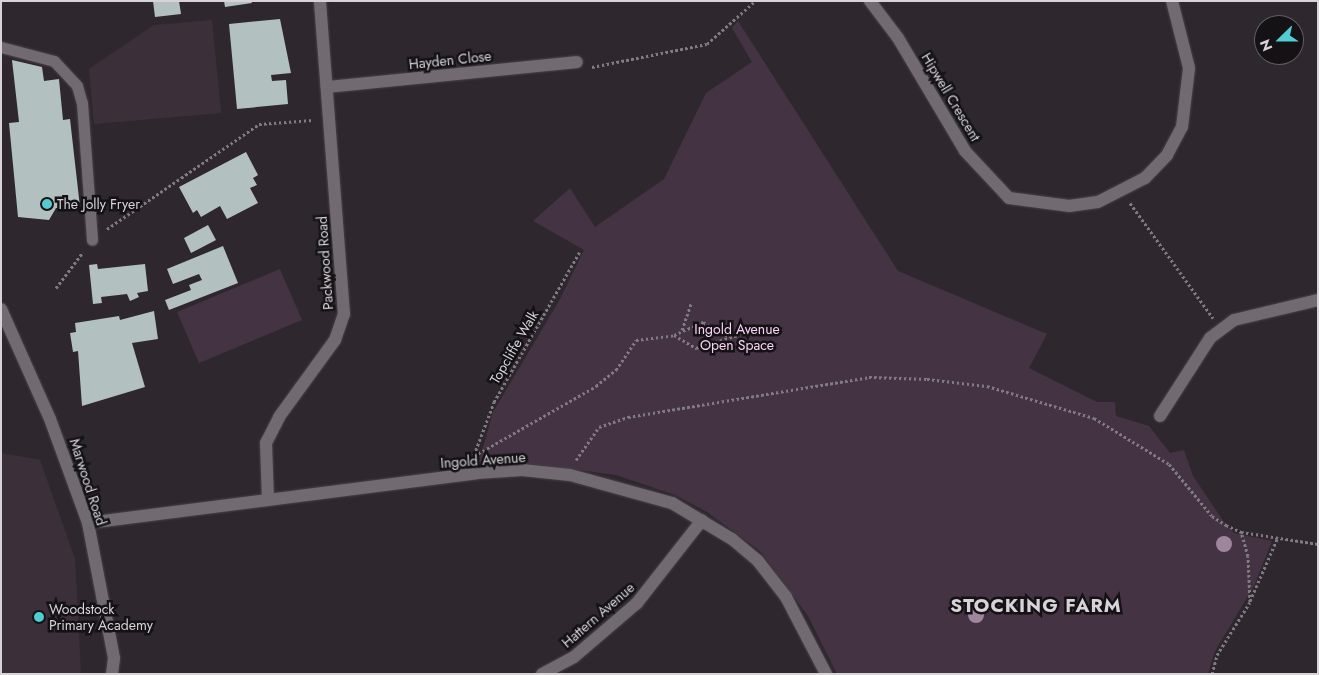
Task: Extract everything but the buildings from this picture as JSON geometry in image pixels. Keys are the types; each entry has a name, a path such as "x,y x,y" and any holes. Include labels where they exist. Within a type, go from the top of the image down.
{"street":[{"name":"Packwood Road","path":"268,500 266,443 278,417 335,340 344,314 320,1"},
{"name":"Hipwell Crescent","path":"870,1 898,38 965,151 1009,198 1069,206 1122,192 1145,178 1167,155 1182,127 1189,68 1172,1"},
{"name":"Hayden Close","path":"327,88 577,62"},
{"path":"1160,416 1193,361 1221,330 1234,320 1318,300"},
{"name":"Marwood Road","path":"1,310 57,436 88,523 114,658 112,674"},
{"name":"Ingold Avenue","path":"88,523 467,474 522,470 570,475 637,490 702,520 758,561 786,597 826,674"},
{"name":"Hattern Avenue","path":"542,674 574,657 637,603 702,520"}],"lane":[{"path":"1,48 54,61 77,86 82,102 92,240"}],"path":[{"path":"577,62 584,68 636,62 638,56 706,44 755,1"},
{"path":"56,288 92,240 259,124 328,118"},
{"path":"1122,192 1221,330"},
{"name":"Topcliffe Walk","path":"467,474 468,459 474,456 494,402 580,252"},
{"path":"682,330 691,304"},
{"path":"474,456 596,386 616,370 636,340 674,335 703,322 727,336"},
{"path":"674,335 696,348 727,336 738,335"},
{"path":"570,475 585,443 599,427 628,417 869,377 926,379 987,386 1094,418 1169,464 1212,516 1240,532 1318,544"},
{"path":"1240,532 1248,556 1250,602"},
{"path":"1212,674 1217,655 1250,602 1278,537"}],"shaded area":[{"path":"212,20 221,113 94,124 89,69 154,25"},
{"name":"Woodstock Primary Academy","path":"1,453 40,460 75,559 81,674 1,674"}],"green space":[{"name":"Ingold Avenue Open Space","path":"738,21 898,271 1047,334 1029,368 1097,402 1115,402 1116,416 1149,426 1170,453 1184,450 1193,476 1226,525 1234,533 1272,541 1254,586 1215,651 1208,674 837,674 808,616 760,551 707,512 675,495 616,475 524,463 478,465 493,412 559,301 584,250 533,221 570,188 595,227 664,179 706,93 752,62 732,28"},
{"path":"280,269 302,320 199,363 177,312"}],"place":[{"name":"The Jolly Fryer","path":"47,204"},
{"name":"Woodstock Primary Academy","path":"39,617"}],"district":[{"name":"STOCKING FARM","path":"1036,606"}]}
